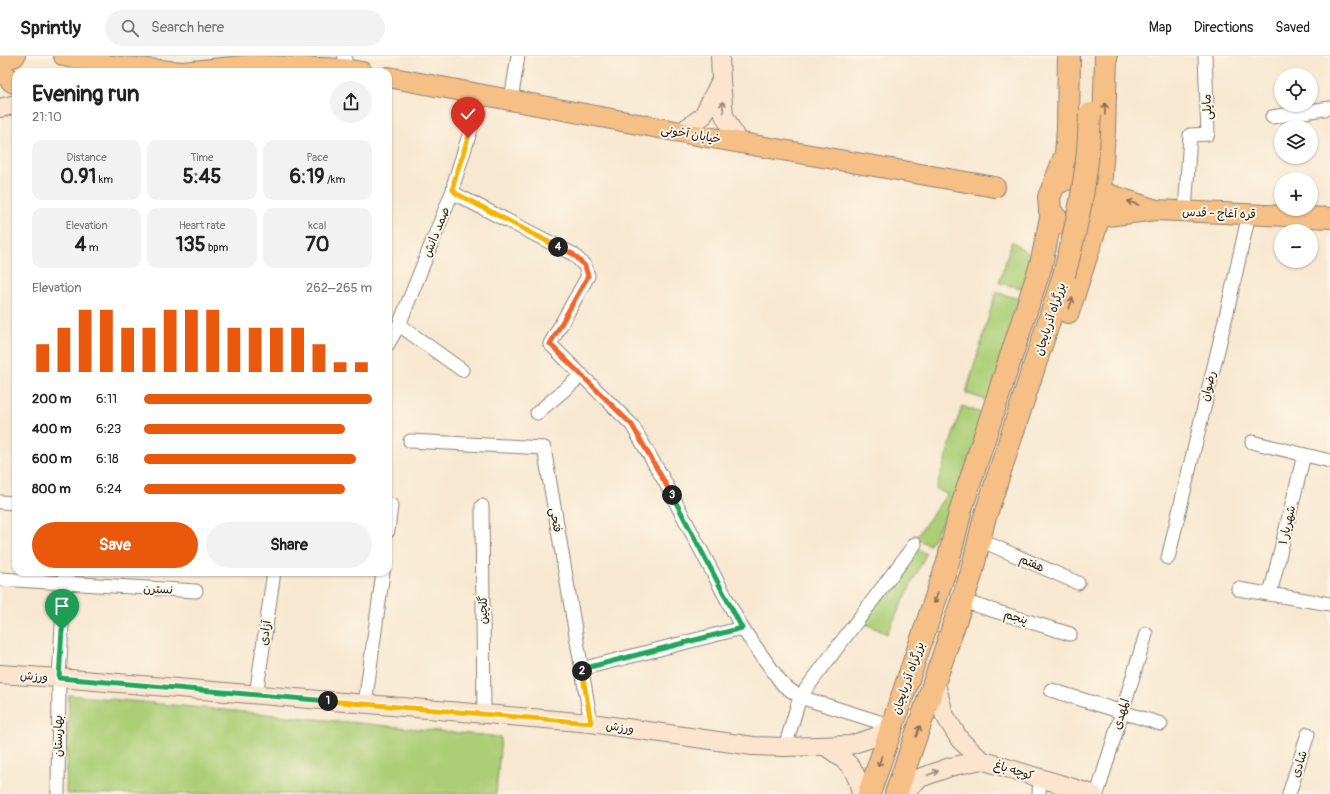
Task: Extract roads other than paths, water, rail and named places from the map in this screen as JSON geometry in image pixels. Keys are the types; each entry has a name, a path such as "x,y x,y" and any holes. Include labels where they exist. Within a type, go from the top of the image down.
{"highway":[{"name":"بزرگراه آذربایجان","path":"1069,56 1079,118"},
{"name":"بزرگراه آذربایجان","path":"971,575 998,521 1059,272 1062,241 1071,200 1076,159 1081,56"},
{"name":"بزرگراه آذربایجان","path":"1054,185 1079,118 1092,56"},
{"path":"1101,191 1092,182 1067,178 1054,185 1049,197 1050,211 1059,222 1084,227 1098,219 1104,207 1101,191 1106,56"},
{"path":"1079,118 1074,139 1085,143 1097,140 1104,131"},
{"name":"بزرگراه آذربایجان","path":"896,794 971,575 984,520 1059,272 1052,213"},
{"name":"بزرگراه آذربایجان","path":"868,794 948,562 973,517 1059,272 1098,219"}],"main road":[{"path":"0,62 15,56"},
{"path":"720,56 724,115 738,142"},
{"path":"76,62 136,68"},
{"path":"221,68 251,65 350,66"},
{"path":"0,70 12,82"},
{"name":"خیابان آخونی","path":"392,78 681,132 995,187"},
{"path":"681,132 703,116 721,80"},
{"path":"0,108 12,105"},
{"path":"1101,191 1156,210"},
{"path":"1098,219 1156,210"},
{"name":"قره آغاج - قدس","path":"1156,210 1330,218"},
{"name":"ورزش","path":"0,674 591,723 754,746 785,747 850,745 875,737 892,726"},
{"path":"935,680 944,714 960,740 981,760"},
{"path":"825,746 852,767 858,779 861,794"},
{"path":"901,794 920,778 950,767 981,760"},
{"name":"کوچه باغ","path":"981,760 1040,786 1093,794"}],"street":[{"path":"511,100 518,56"},
{"name":"مایلی","path":"1185,212 1190,135 1208,134 1205,56"},
{"name":"صمد دانش","path":"392,337 399,325 453,190 454,182 482,94"},
{"path":"1272,117 1330,108"},
{"path":"453,190 457,194 573,254 585,266 588,276 550,344 632,425 665,482 742,628 783,685 800,697 892,726"},
{"name":"رضوان","path":"1168,558 1249,214"},
{"path":"399,325 462,370"},
{"path":"537,413 582,376"},
{"name":"فتحی","path":"410,441 544,448 591,723"},
{"path":"1252,442 1330,461"},
{"name":"شهریار ۱","path":"1270,594 1304,455"},
{"path":"0,502 12,503"},
{"name":"گلچین","path":"482,506 484,714"},
{"name":"هفتم","path":"987,543 1078,583"},
{"path":"785,747 800,697 915,544"},
{"name":"آزادی","path":"256,695 273,576"},
{"path":"366,704 382,576"},
{"name":"نسترن","path":"0,579 65,578 196,591"},
{"name":"بهارستان","path":"58,794 59,678 65,578"},
{"path":"1238,589 1329,602"},
{"name":"پنجم","path":"962,601 1070,634"},
{"path":"582,669 742,628"},
{"name":"المهدی","path":"1097,794 1146,634"},
{"path":"1051,690 1161,724"},
{"name":"شادی","path":"1289,794 1308,734"}]}
